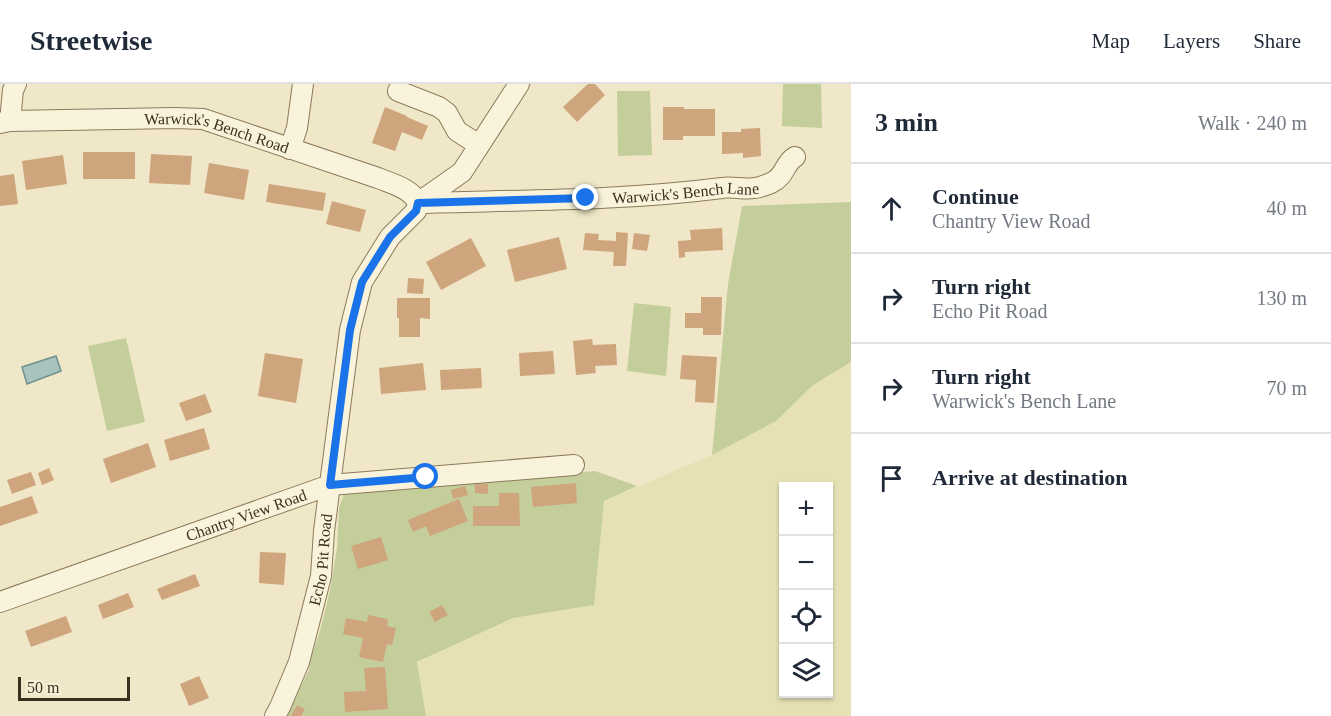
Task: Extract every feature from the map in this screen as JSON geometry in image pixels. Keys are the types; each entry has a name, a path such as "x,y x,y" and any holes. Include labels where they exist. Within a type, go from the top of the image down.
{"street":[{"path":"5,122 16,84"},
{"path":"290,149 297,128 303,84"},
{"name":"Echo Pit Road","path":"275,716 299,662 321,576 324,531 350,330 362,282 390,237 416,211 418,203 462,172 519,84"},
{"path":"398,91 447,113 457,131 479,145"},
{"name":"Warwick's Bench Road","path":"5,122 203,119 405,189 415,195 418,203"},
{"name":"Warwick's Bench Lane","path":"418,203 626,196 730,186 753,189 773,182 783,174 790,160 795,157"},
{"name":"Chantry View Road","path":"0,602 330,485 574,465"}],"shaded area":[{"path":"851,362 851,716 426,716 417,663 513,618 594,605 604,501 712,455 776,421 813,385"}],"green space":[{"path":"783,84 821,84 822,128 782,126"},
{"path":"617,91 650,91 652,155 618,156"},
{"path":"851,202 851,362 813,385 776,421 712,455 728,284 742,206"},
{"path":"634,303 671,307 666,376 627,371"},
{"path":"126,338 145,422 107,431 88,346"},
{"path":"595,471 637,486 604,501 594,605 513,618 417,662 426,716 286,716 309,670 320,631 331,586 337,548 339,508 344,494 385,488"}],"water":[{"path":"56,356 61,371 27,384 22,367"}],"building":[{"path":"588,84 595,84 605,95 577,122 563,107"},
{"path":"385,107 428,126 422,140 402,132 395,151 372,143"},
{"path":"663,107 715,109 715,136 683,136 683,140 663,140"},
{"path":"760,128 761,156 743,158 743,153 722,154 722,132 741,132 741,129"},
{"path":"83,152 135,152 135,179 83,179"},
{"path":"151,154 192,156 190,185 149,183"},
{"path":"63,155 67,184 26,190 22,161"},
{"path":"209,163 249,170 244,200 204,193"},
{"path":"14,174 18,204 0,206 0,176"},
{"path":"269,184 326,193 323,211 266,202"},
{"path":"332,201 366,210 360,232 326,224"},
{"path":"722,228 723,250 685,252 685,257 679,258 678,241 691,240 690,230"},
{"path":"616,232 628,233 626,266 613,266 614,252 583,250 585,233 599,234 598,240 616,241"},
{"path":"634,233 650,235 647,251 632,249"},
{"path":"559,237 567,269 515,282 507,250"},
{"path":"471,238 486,266 441,290 426,262"},
{"path":"408,278 424,279 423,294 407,293"},
{"path":"701,297 722,297 721,335 703,335 703,328 685,328 685,313 701,313"},
{"path":"397,298 430,298 430,319 420,318 420,337 399,337"},
{"path":"592,339 593,345 616,344 617,365 595,366 596,373 576,375 573,341"},
{"path":"553,351 555,374 520,376 519,353"},
{"path":"265,353 303,359 296,403 258,396"},
{"path":"682,355 717,357 714,403 695,402 696,380 680,379"},
{"path":"423,363 426,390 381,394 379,368"},
{"path":"481,368 482,388 441,390 440,370"},
{"path":"205,394 212,412 186,421 179,403"},
{"path":"204,428 210,449 170,461 164,440"},
{"path":"148,443 156,467 111,483 103,459"},
{"path":"49,468 54,480 42,485 38,473"},
{"path":"31,472 36,485 12,494 7,480"},
{"path":"576,483 577,503 533,507 531,487"},
{"path":"475,484 488,484 488,494 475,493"},
{"path":"465,486 468,495 453,499 451,490"},
{"path":"499,493 519,493 520,526 473,526 473,506 499,506"},
{"path":"32,496 38,513 0,526 0,507"},
{"path":"459,499 468,521 430,536 426,526 413,532 408,520"},
{"path":"381,537 388,560 358,569 351,546"},
{"path":"260,552 286,553 284,585 259,583"},
{"path":"195,574 200,586 162,600 157,589"},
{"path":"128,593 134,607 103,619 98,605"},
{"path":"442,605 448,615 435,622 429,612"},
{"path":"368,615 388,619 387,626 396,628 392,645 387,644 383,662 359,657 363,638 343,634 346,618 367,622"},
{"path":"66,616 72,632 31,647 25,631"},
{"path":"385,667 388,709 345,712 344,692 366,691 364,668"},
{"path":"199,676 209,698 189,706 180,684"},
{"path":"297,705 305,709 301,716 291,716"}],"route":[{"path":"426,477 330,485 350,330 362,282 390,237 416,211 418,203 586,198"}]}
